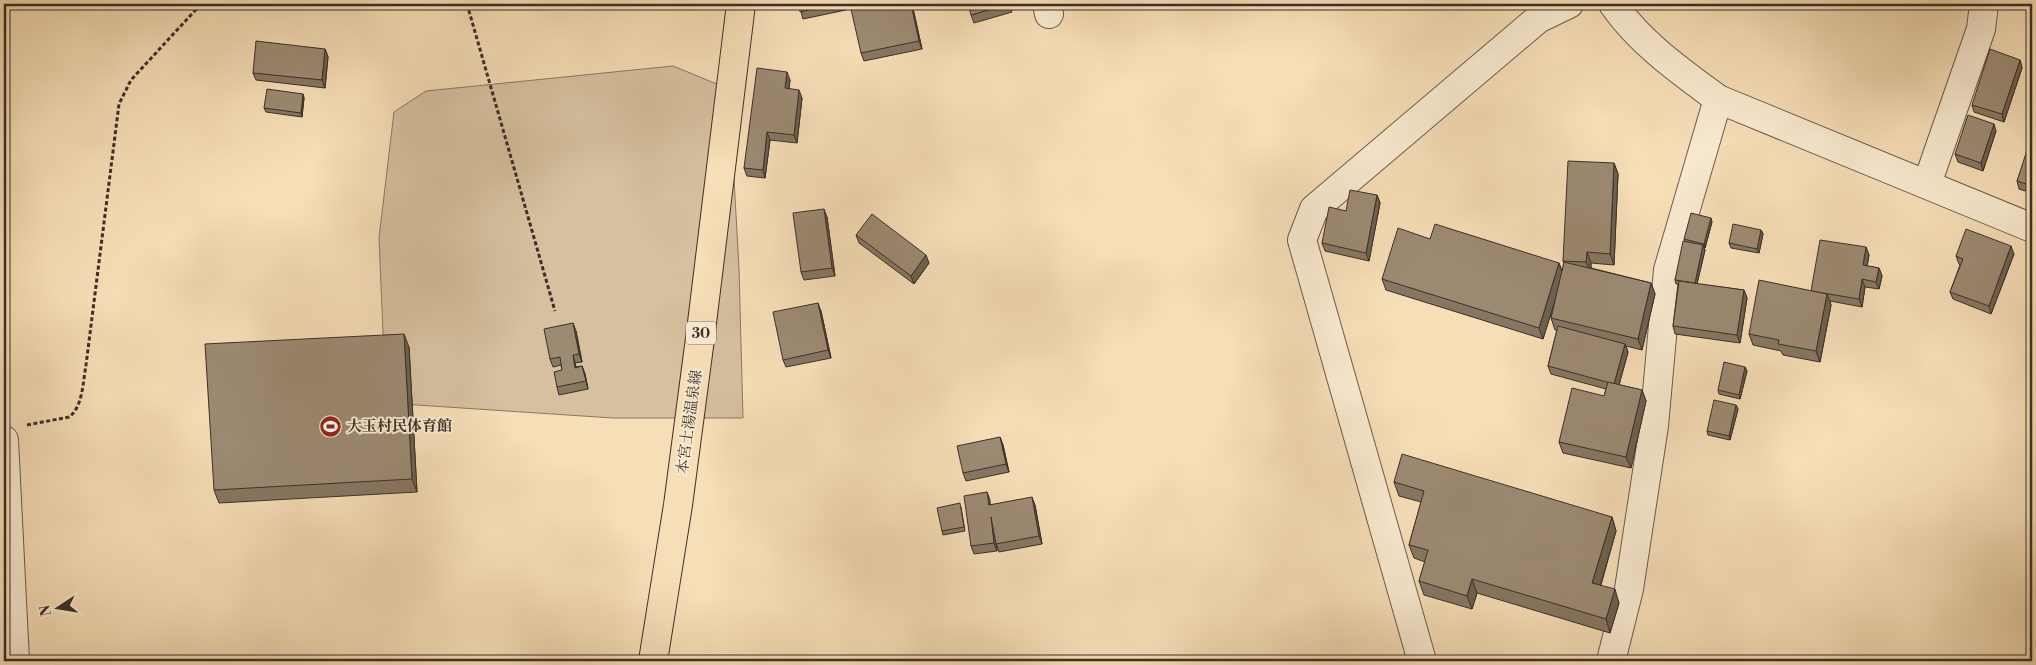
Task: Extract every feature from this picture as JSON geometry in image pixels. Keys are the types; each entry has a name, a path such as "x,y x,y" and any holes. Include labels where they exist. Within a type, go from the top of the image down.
{"main road":[{"name":"本宮土湯温泉線","path":"653,661 678,505 741,4"}],"street":[{"path":"1422,661 1302,240 1314,209 1538,19 1569,4"},
{"path":"1613,4 1646,42 1680,71 1718,99 2032,228"},
{"path":"1927,184 1981,29 1984,4"},
{"path":"1611,661 1629,589 1654,426 1668,270 1718,99"},
{"path":"12,433 15,661"}],"path":[{"path":"12,433 69,417 77,407 86,365 119,104 130,80 201,4"},
{"path":"467,4 555,311"}],"shaded area":[{"path":"673,66 729,89 739,268 743,418 613,418 386,403 379,238 394,112 426,91"}],"building":[{"path":"799,4 835,4 800,12"},
{"path":"876,4 911,4 919,41 861,53 851,9"},
{"path":"968,4 1009,4 971,15"},
{"path":"256,41 325,49 322,80 253,73"},
{"path":"1990,49 2020,60 2002,114 1972,105"},
{"path":"757,68 787,72 785,88 799,90 794,135 767,132 763,170 744,168"},
{"path":"267,89 303,94 301,113 264,108"},
{"path":"1968,115 1994,124 1981,163 1955,154"},
{"path":"2030,141 2032,142 2032,186 2017,181"},
{"path":"1568,161 1614,163 1610,254 1587,252 1586,262 1563,261"},
{"path":"1350,190 1377,195 1366,253 1322,243 1329,207 1346,211"},
{"path":"824,209 832,268 801,272 793,213"},
{"path":"1691,213 1711,218 1704,244 1684,239"},
{"path":"872,214 926,255 911,276 856,235"},
{"path":"1435,224 1559,263 1539,328 1382,279 1398,228 1430,239"},
{"path":"1733,224 1761,230 1757,249 1729,243"},
{"path":"1966,229 2011,246 1989,306 1950,292 1963,259 1956,256"},
{"path":"1820,240 1866,247 1863,265 1879,268 1876,282 1862,279 1859,299 1811,291"},
{"path":"1683,241 1703,245 1695,283 1675,280"},
{"path":"1564,262 1651,283 1638,339 1551,318"},
{"path":"1759,280 1827,294 1816,351 1778,344 1779,340 1749,334"},
{"path":"1679,281 1744,290 1737,335 1673,326"},
{"path":"818,303 828,350 783,360 773,312"},
{"path":"573,323 579,354 573,355 575,368 582,366 586,381 557,387 554,372 562,370 560,357 550,359 544,329"},
{"path":"1558,326 1625,344 1614,384 1548,366"},
{"path":"404,334 412,479 214,490 205,344"},
{"path":"1724,362 1745,367 1739,395 1718,390"},
{"path":"1608,382 1642,390 1626,457 1559,442 1572,388 1604,396"},
{"path":"1714,400 1736,405 1729,436 1707,431"},
{"path":"1000,437 1006,464 963,473 957,446"},
{"path":"1402,454 1612,517 1592,583 1615,589 1606,619 1472,579 1467,596 1419,581 1428,550 1409,545 1424,491 1394,482"},
{"path":"987,492 989,505 1032,497 1039,536 996,544 991,517 994,543 971,546 964,496"},
{"path":"960,503 964,527 942,531 937,508"}],"place":[{"name":"大玉村民体育館","path":"331,426"}]}
